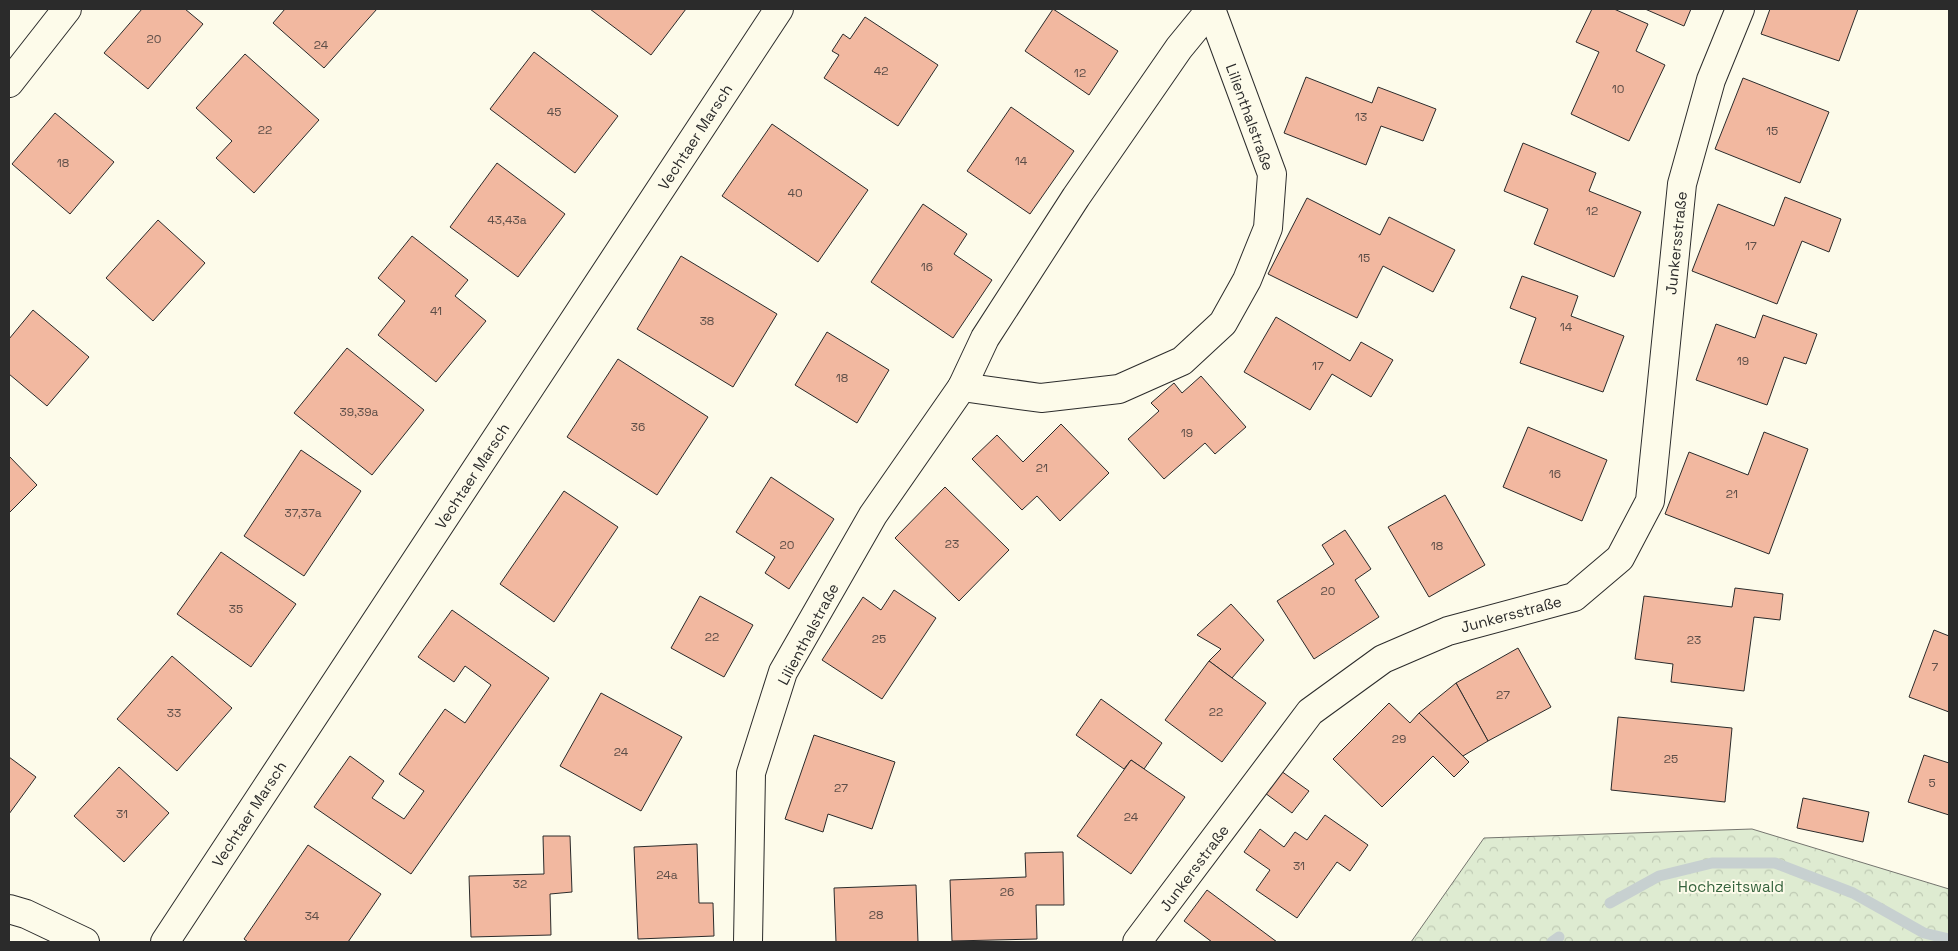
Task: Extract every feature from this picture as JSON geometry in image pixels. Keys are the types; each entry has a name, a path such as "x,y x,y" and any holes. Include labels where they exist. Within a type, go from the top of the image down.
{"street":[{"path":"9,83 67,9"},
{"name":"Vechtaer Marsch","path":"165,942 779,9"},
{"name":"Lilienthalstraße","path":"748,942 751,773 784,672 873,516 962,388 985,338 1076,197 1179,48 1211,9"},
{"name":"Lilienthalstraße","path":"962,388 1041,398 1119,389 1182,360 1223,323 1247,280 1268,228 1272,174 1211,9"},
{"name":"Junkersstraße","path":"1137,942 1310,712 1383,659 1448,631 1574,598 1620,558 1650,501 1682,184 1711,80 1740,9"},
{"path":"9,909 26,914 85,942"}],"green space":[{"name":"Hochzeitswald","path":"1752,829 1949,889 1949,942 1411,942 1484,838"}],"building":[{"path":"142,9 185,9 203,24 148,89 104,53"},
{"path":"285,9 377,9 324,68 273,23"},
{"path":"590,9 686,9 651,55"},
{"path":"1053,9 1118,51 1089,95 1025,51"},
{"path":"1592,9 1614,9 1648,24 1636,51 1665,65 1629,141 1571,114 1599,52 1576,42"},
{"path":"1645,9 1691,9 1684,26"},
{"path":"1770,9 1858,9 1839,61 1761,34"},
{"path":"865,17 938,65 898,126 824,78 839,55 832,51 843,34 850,39"},
{"path":"534,52 618,116 575,173 490,109"},
{"path":"245,54 319,120 254,193 216,158 232,141 196,108"},
{"path":"1306,77 1372,103 1378,87 1436,109 1423,141 1381,126 1366,165 1284,133"},
{"path":"1743,78 1829,112 1800,183 1715,149"},
{"path":"1011,107 1074,151 1030,214 967,171"},
{"path":"55,113 114,162 70,214 12,164"},
{"path":"772,124 868,190 818,262 722,196"},
{"path":"1523,143 1596,173 1589,191 1641,212 1614,277 1534,244 1548,209 1504,191"},
{"path":"497,163 565,214 518,277 450,227"},
{"path":"1785,197 1841,219 1829,252 1802,241 1777,304 1692,271 1718,204 1774,226"},
{"path":"1307,198 1380,235 1389,217 1455,250 1433,292 1383,266 1357,318 1268,274"},
{"path":"923,204 967,234 954,254 992,280 953,338 871,282"},
{"path":"158,220 205,263 153,321 106,278"},
{"path":"412,236 468,280 455,296 486,321 436,382 378,335 405,301 378,278"},
{"path":"681,256 777,314 733,387 637,329"},
{"path":"1522,276 1578,296 1571,316 1624,336 1603,392 1520,363 1536,318 1510,308"},
{"path":"33,310 89,357 47,406 9,374 9,339"},
{"path":"1763,315 1817,334 1806,364 1784,357 1767,405 1696,380 1716,324 1755,338"},
{"path":"1276,317 1350,361 1361,342 1393,360 1371,397 1332,374 1310,410 1244,372"},
{"path":"827,332 889,370 857,423 795,385"},
{"path":"347,348 424,410 372,475 294,413"},
{"path":"618,359 708,417 657,495 567,437"},
{"path":"1201,376 1246,427 1215,454 1205,443 1164,479 1128,439 1159,411 1151,403 1174,383 1182,393"},
{"path":"1061,424 1109,473 1060,521 1037,496 1022,510 972,459 997,435 1023,462"},
{"path":"1528,427 1607,460 1582,521 1503,487"},
{"path":"1764,432 1808,449 1769,554 1665,514 1689,452 1748,475"},
{"path":"301,450 361,491 304,576 244,536"},
{"path":"9,456 37,485 9,513"},
{"path":"771,477 834,519 789,589 765,573 775,557 736,532"},
{"path":"945,487 1009,550 959,601 895,538"},
{"path":"564,491 618,527 554,622 500,584"},
{"path":"1445,495 1485,565 1429,597 1388,527"},
{"path":"1345,530 1371,569 1355,580 1379,617 1314,659 1277,601 1334,564 1322,545"},
{"path":"221,552 296,604 251,667 177,614"},
{"path":"1735,588 1783,594 1780,620 1754,617 1744,691 1671,682 1673,664 1635,659 1644,596 1732,607"},
{"path":"894,590 936,618 882,699 822,660 863,597 881,610"},
{"path":"700,596 753,625 724,677 671,648"},
{"path":"1231,604 1264,640 1232,678 1209,661 1221,649 1197,635"},
{"path":"452,610 549,678 411,874 314,807 350,756 384,781 372,798 404,819 424,791 399,774 445,709 465,723 491,685 465,666 454,682 418,657"},
{"path":"1934,630 1949,636 1949,712 1909,697"},
{"path":"1518,648 1551,707 1488,741 1456,683"},
{"path":"172,656 232,708 177,771 117,719"},
{"path":"1209,661 1266,703 1222,762 1165,720"},
{"path":"1456,683 1488,741 1463,756 1419,713"},
{"path":"601,693 682,737 641,811 560,766"},
{"path":"1101,699 1162,743 1144,769 1131,760 1124,769 1076,735"},
{"path":"1389,703 1410,723 1419,713 1469,762 1454,777 1433,756 1382,807 1333,759"},
{"path":"1618,717 1732,728 1725,802 1611,790"},
{"path":"814,735 895,762 872,829 828,814 823,832 785,819"},
{"path":"1924,755 1949,763 1949,815 1908,802"},
{"path":"9,757 36,777 9,814"},
{"path":"1131,760 1185,797 1131,874 1077,836"},
{"path":"119,767 169,813 124,862 74,816"},
{"path":"1281,771 1309,791 1292,813 1265,793"},
{"path":"1803,798 1869,812 1863,842 1797,828"},
{"path":"1325,815 1368,845 1350,871 1337,862 1297,918 1256,890 1270,870 1244,852 1260,829 1284,847 1295,832 1307,840"},
{"path":"543,836 570,836 572,892 550,894 551,935 471,937 469,876 544,874"},
{"path":"697,844 699,903 713,903 714,936 638,939 634,847"},
{"path":"308,845 381,894 348,942 248,942 244,939"},
{"path":"1063,852 1064,905 1036,905 1037,939 952,941 950,880 1026,877 1025,853"},
{"path":"916,885 918,942 836,942 834,888"},
{"path":"1207,890 1277,942 1212,942 1184,921"}],"waterway":[{"path":"1610,903 1659,876 1712,863 1775,863 1853,893 1924,933 1949,939"},
{"path":"1552,942 1559,937"}]}
